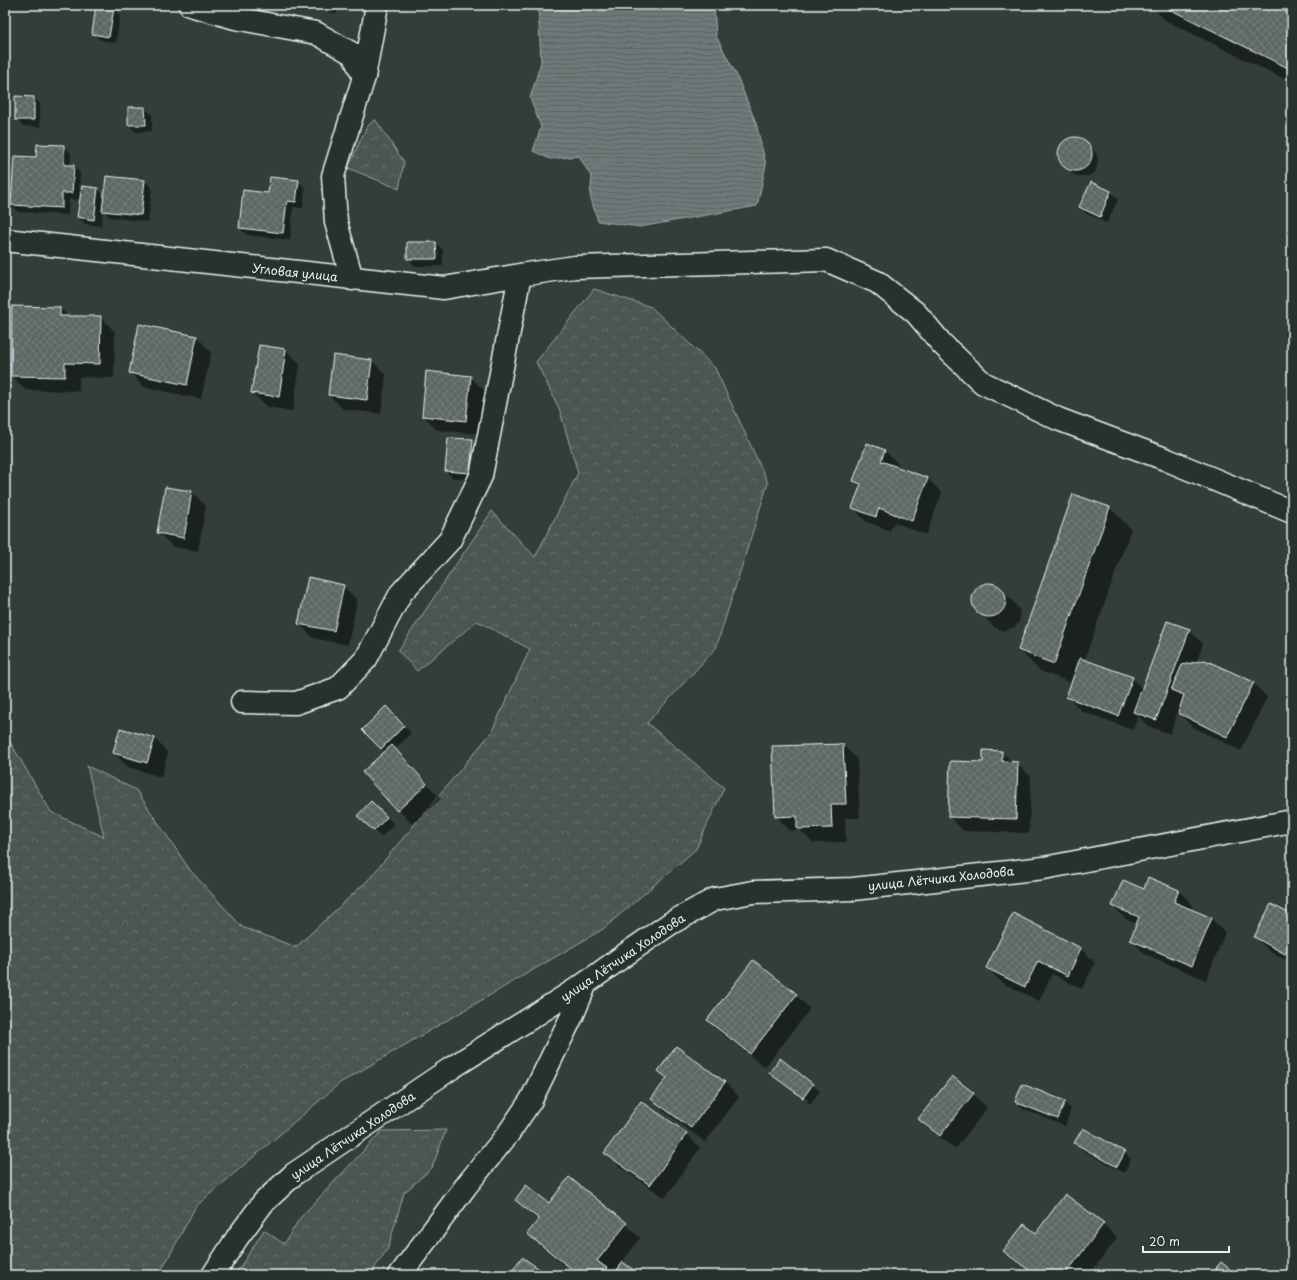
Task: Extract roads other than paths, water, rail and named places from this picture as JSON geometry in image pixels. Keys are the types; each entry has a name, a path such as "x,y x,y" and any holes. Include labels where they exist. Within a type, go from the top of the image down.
{"street":[{"path":"190,5 235,18 316,33 353,54 364,77"},
{"name":"Угловая улица","path":"5,240 352,279 336,222 333,176 364,77 377,5"},
{"path":"352,279 444,288 575,267 826,260 877,282 916,313 942,344 983,383 1058,419 1165,459 1292,512"},
{"path":"242,702 296,703 338,688 366,658 401,593 450,540 481,476 520,275"},
{"name":"улица Лётчика Холодова","path":"213,1275 263,1202 294,1174 453,1067 586,983 671,923 716,899 753,892 853,889 1044,868 1292,821"},
{"path":"400,1275 466,1186 508,1134 531,1100 570,1021 586,983"}]}
